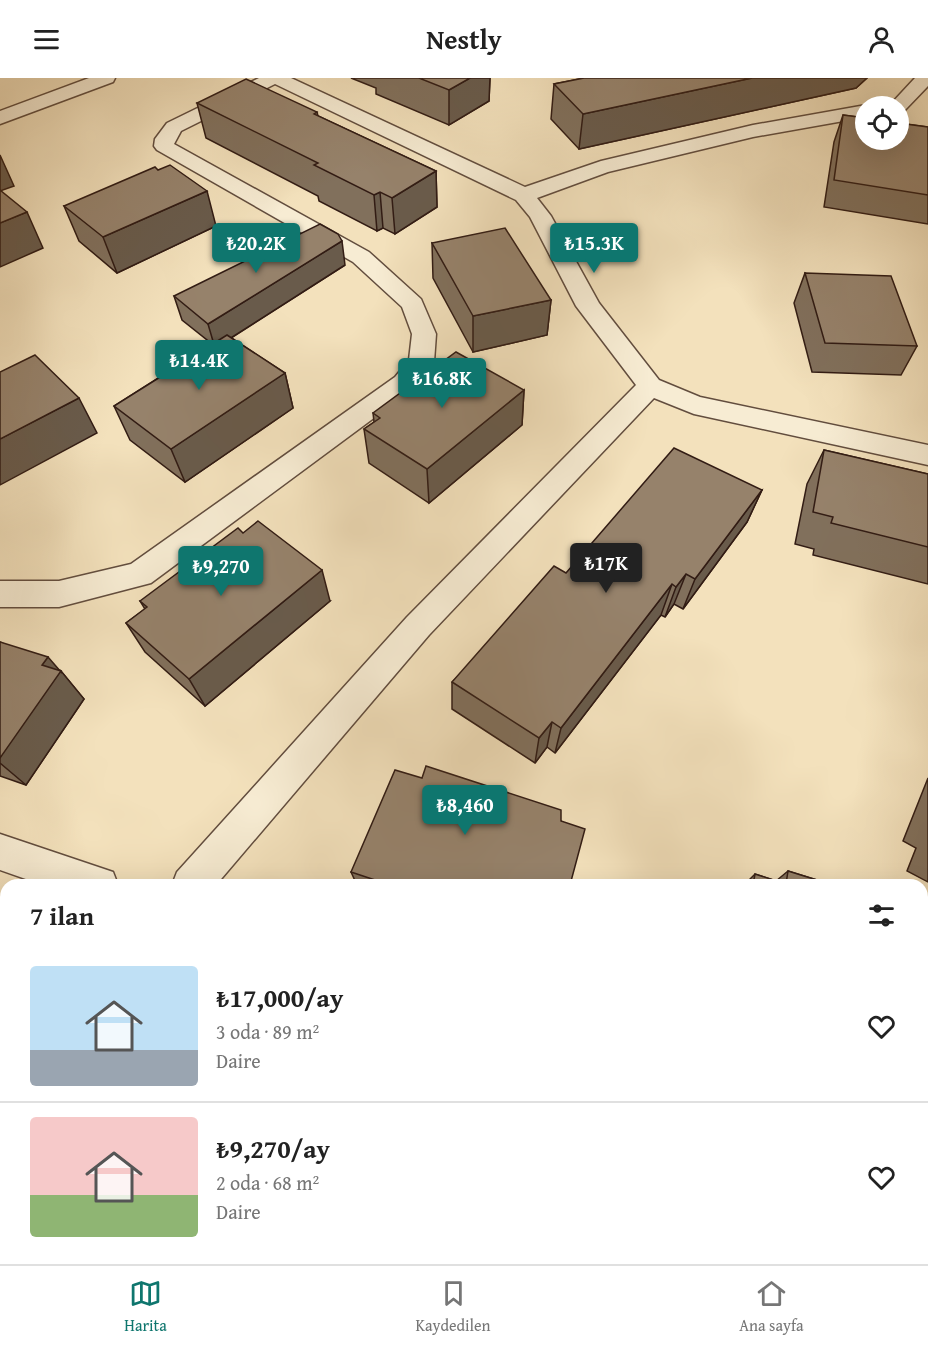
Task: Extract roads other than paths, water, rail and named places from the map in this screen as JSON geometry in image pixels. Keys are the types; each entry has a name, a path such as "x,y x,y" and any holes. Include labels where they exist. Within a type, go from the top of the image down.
{"street":[{"path":"0,118 106,78"},
{"path":"0,594 59,594 140,574 404,383 421,362 424,334 413,304 361,257 164,146 165,139 174,128 274,78 524,195 540,216 588,306 650,386 694,405 928,455"},
{"path":"909,102 925,78"},
{"path":"524,195 601,167 753,131 855,113"},
{"path":"196,879 418,626 650,386"},
{"path":"0,852 81,879"}]}
